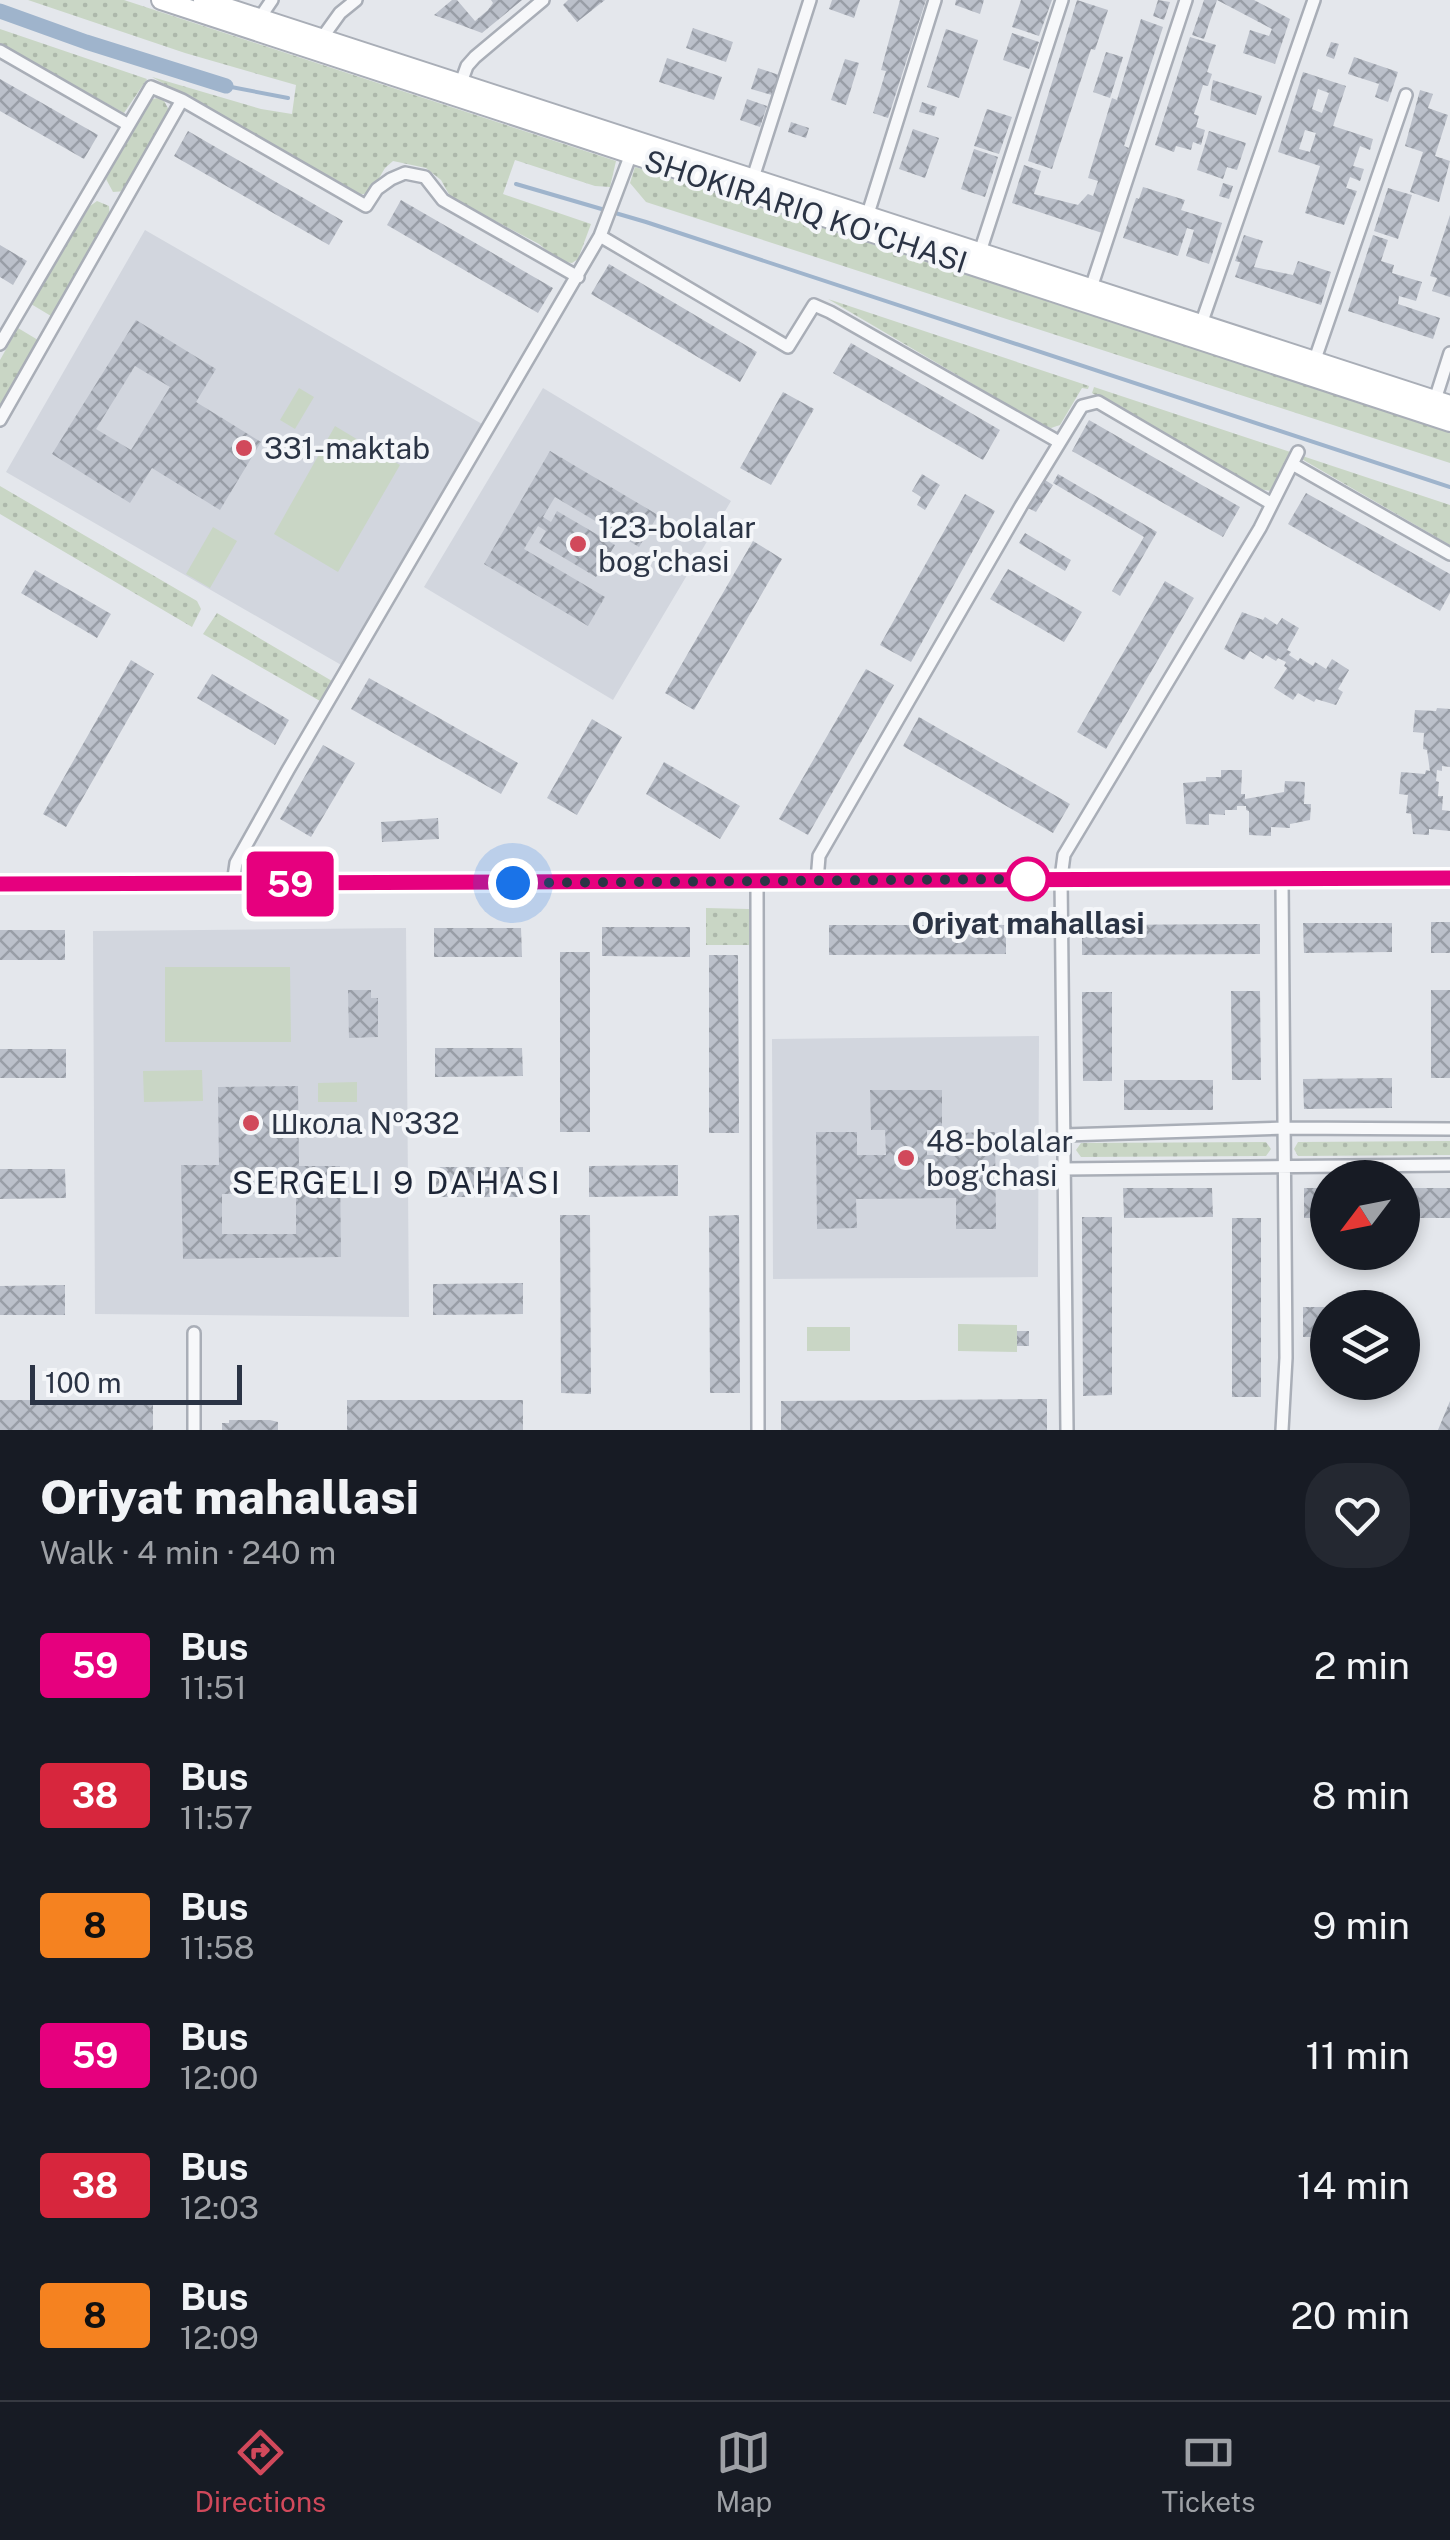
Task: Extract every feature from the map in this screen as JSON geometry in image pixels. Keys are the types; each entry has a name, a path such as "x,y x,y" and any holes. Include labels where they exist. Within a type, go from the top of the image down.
{"main road":[{"name":"SHOKIRARIQ KO'CHASI","path":"161,0 322,38 632,154 751,186"},
{"name":"SHOKIRARIQ KO'CHASI","path":"204,0 256,24 1438,407 1450,422"}],"street":[{"path":"256,24 272,0"},
{"path":"322,38 356,0"},
{"path":"458,90 475,57 543,0"},
{"path":"751,186 810,0"},
{"path":"866,223 935,0"},
{"path":"977,259 1062,0"},
{"path":"1089,296 1186,0"},
{"path":"1199,332 1314,0"},
{"path":"0,50 127,124"},
{"path":"0,344 151,87 182,100 366,206 377,189 390,179 405,173 425,178 443,200 578,277"},
{"path":"1311,368 1406,95"},
{"path":"0,420 182,100"},
{"path":"232,884 236,863 288,770 578,277 606,223 632,154"},
{"path":"600,236 788,347 817,300 1059,442"},
{"path":"1438,407 1450,353"},
{"path":"817,881 819,856 1078,410 1098,402 1272,504"},
{"path":"1066,1430 1061,878 1064,855 1296,458 1450,554"},
{"path":"0,884 1450,878"},
{"path":"1282,880 1286,1358 1282,1430"},
{"path":"757,882 758,1430"},
{"path":"1065,1135 1284,1128 1450,1129"},
{"path":"1064,1169 1450,1166"},
{"path":"194,1333 194,1430"}],"shaded area":[{"name":"331-maktab","path":"145,230 482,424 343,666 6,472"},
{"name":"123-bolalar bog'chasi","path":"543,388 731,501 613,700 424,587"},
{"name":"Школа №332","path":"406,928 409,1317 95,1314 93,931"},
{"name":"48-bolalar bog'chasi","path":"1039,1036 1038,1277 773,1279 772,1039"}],"green space":[{"path":"28,0 124,0 616,161 610,187 595,186 515,160 503,194 591,224 578,259 572,263 559,261 539,244 451,198 441,180 426,168 393,161 370,193 357,195 152,77 261,109 292,114 296,85 185,53"},
{"path":"0,29 147,79 124,113 0,44"},
{"path":"163,99 170,112 126,191 113,192 106,179 150,100"},
{"path":"635,167 1450,432 1450,463 646,202 630,183"},
{"path":"97,201 109,206 110,219 51,316 31,304 90,206"},
{"path":"828,299 1089,386 1088,389 1082,388 1060,425 1042,425"},
{"path":"18,328 38,340 0,405 0,360"},
{"path":"1094,387 1450,505 1450,545 1293,454 1271,491 1258,489 1092,393"},
{"path":"299,388 314,397 295,429 280,420"},
{"path":"335,426 400,465 338,572 274,534"},
{"path":"0,486 197,601 201,609 192,627 0,514"},
{"path":"213,527 237,541 210,588 186,574"},
{"path":"217,613 332,681 320,701 203,634"},
{"path":"706,908 749,909 749,945 706,945"},
{"path":"165,967 290,967 291,1042 165,1042"},
{"path":"202,1070 203,1101 144,1102 143,1071"},
{"path":"357,1082 357,1102 318,1102 318,1083"},
{"path":"1450,1141 1450,1155 1298,1156 1294,1149 1298,1142"},
{"path":"1266,1142 1271,1149 1266,1156 1081,1157 1076,1150 1081,1143"},
{"path":"958,1324 1017,1325 1017,1352 958,1351"},
{"path":"807,1327 850,1327 850,1351 807,1351"}],"building":[{"path":"457,0 475,21 488,10 491,0 522,0 482,33 434,15"},
{"path":"568,0 605,0 577,22 563,5"},
{"path":"832,0 860,0 854,18 829,9"},
{"path":"900,0 926,0 888,118 873,113"},
{"path":"956,0 984,0 980,14 955,5"},
{"path":"1021,0 1052,0 1039,36 1012,27"},
{"path":"1077,0 1108,10 1095,50 1091,49 1052,169 1028,161"},
{"path":"1158,0 1170,2 1164,20 1153,16"},
{"path":"1204,0 1217,0 1204,39 1192,35"},
{"path":"1217,0 1254,0 1290,19 1275,64 1243,53 1250,30 1269,36 1272,29"},
{"path":"1141,19 1163,27 1124,146 1129,148 1102,233 1012,203 1024,165 1041,171 1034,194 1078,205 1088,194 1093,196 1098,181 1088,178"},
{"path":"693,28 733,42 726,62 686,48"},
{"path":"946,29 978,40 959,98 927,87"},
{"path":"1012,33 1039,42 1029,69 1003,60"},
{"path":"1190,37 1216,45 1207,72 1212,74 1208,86 1203,85 1194,114 1199,116 1196,127 1205,130 1201,145 1193,142 1191,150 1176,146 1174,152 1155,145"},
{"path":"1331,42 1339,44 1334,59 1326,56"},
{"path":"1106,52 1123,57 1110,98 1093,92"},
{"path":"1354,57 1398,72 1388,102 1375,97 1379,84 1348,74"},
{"path":"667,58 722,77 714,100 659,82"},
{"path":"845,59 859,63 846,105 831,100"},
{"path":"758,68 779,75 772,95 751,89"},
{"path":"1303,72 1346,86 1333,126 1373,139 1370,150 1360,146 1353,166 1364,169 1360,181 1350,177 1346,188 1357,191 1344,225 1305,213 1320,166 1278,152","holes":["1318,89 1329,93 1322,113 1312,109","1305,130 1316,133 1310,152 1299,149"]},
{"path":"0,79 98,135 84,159 0,111"},
{"path":"1213,80 1262,96 1256,115 1210,100"},
{"path":"1420,90 1433,94 1428,108 1448,115 1435,156 1450,161 1439,202 1410,192 1423,152 1405,146"},
{"path":"747,99 767,106 760,127 740,120"},
{"path":"922,102 937,107 934,116 919,112"},
{"path":"987,109 1012,117 999,154 974,146"},
{"path":"791,122 809,128 806,138 788,132"},
{"path":"913,129 939,138 925,178 899,169"},
{"path":"188,131 343,221 329,245 174,156"},
{"path":"1209,131 1246,143 1237,170 1227,167 1223,179 1197,170"},
{"path":"974,149 998,157 985,197 961,189"},
{"path":"1223,183 1233,186 1229,199 1219,196"},
{"path":"1143,187 1185,200 1181,210 1222,223 1209,264 1186,256 1194,230 1187,228 1178,256 1123,238"},
{"path":"1388,188 1412,195 1398,239 1374,231"},
{"path":"401,200 553,288 538,313 387,225"},
{"path":"1450,215 1450,297 1432,291 1437,278 1430,276"},
{"path":"1244,235 1263,241 1254,267 1293,275 1298,261 1331,272 1321,305 1235,277 1240,262 1235,261"},
{"path":"1373,235 1388,240 1381,261 1394,265 1392,273 1422,282 1416,301 1399,296 1398,304 1440,318 1433,339 1348,311"},
{"path":"0,245 27,261 13,285 0,277"},
{"path":"609,264 757,352 740,382 591,294"},
{"path":"136,320 216,369 196,402 261,442 220,510 152,468 130,503 52,454","holes":["135,366 170,387 131,450 96,429"]},
{"path":"851,343 1000,430 983,460 833,373"},
{"path":"783,392 814,409 771,485 740,468"},
{"path":"1089,420 1240,507 1223,537 1072,451"},
{"path":"550,451 658,515 639,547 555,497 543,517 551,522 557,511 615,545 596,577 539,543 546,531 538,526 524,549 605,597 588,626 484,564"},
{"path":"922,474 940,485 925,510 917,505 921,497 912,491"},
{"path":"1058,474 1157,532 1120,596 1112,591 1144,537 1053,483"},
{"path":"1045,480 1053,485 1036,512 1028,508"},
{"path":"1306,493 1450,574 1450,593 1440,611 1288,524"},
{"path":"965,494 995,511 911,662 880,645"},
{"path":"1025,533 1071,560 1065,571 1019,543"},
{"path":"753,541 782,559 694,710 665,693"},
{"path":"1008,569 1082,612 1064,642 990,599"},
{"path":"35,570 111,614 97,638 21,593"},
{"path":"1165,581 1194,598 1106,749 1077,732"},
{"path":"1242,612 1263,620 1265,617 1277,625 1282,618 1299,628 1287,650 1298,661 1300,658 1313,666 1315,662 1326,669 1332,659 1349,670 1338,689 1343,692 1336,705 1316,699 1314,702 1298,693 1293,700 1274,688 1287,668 1286,662 1278,658 1276,661 1266,655 1263,659 1250,651 1244,660 1224,649"},
{"path":"131,660 154,674 66,827 43,814"},
{"path":"866,669 894,685 808,835 779,819"},
{"path":"212,674 289,720 275,745 197,698"},
{"path":"369,678 518,763 501,794 351,709"},
{"path":"1450,709 1450,767 1437,770 1436,781 1438,796 1443,796 1442,810 1450,811 1450,831 1429,829 1429,835 1413,834 1411,814 1406,813 1408,795 1399,794 1401,772 1430,771 1427,750 1423,749 1424,733 1413,732 1415,710"},
{"path":"919,717 1070,804 1053,833 903,746"},
{"path":"592,719 622,737 577,815 547,798"},
{"path":"323,745 355,763 311,837 280,819"},
{"path":"664,762 740,806 720,839 646,794"},
{"path":"1221,770 1242,770 1241,794 1245,794 1245,799 1284,792 1285,781 1305,782 1304,804 1311,804 1310,820 1290,824 1290,828 1271,827 1271,836 1249,835 1249,811 1246,806 1237,806 1237,810 1225,810 1225,815 1209,814 1209,825 1186,824 1183,783 1221,777"},
{"path":"438,818 439,839 382,842 381,822"},
{"path":"1431,922 1450,922 1450,953 1431,953"},
{"path":"1303,923 1392,923 1392,952 1304,953"},
{"path":"1260,924 1260,954 1082,955 1082,925"},
{"path":"829,925 1006,925 1006,954 829,955"},
{"path":"602,927 690,927 690,957 602,956"},
{"path":"434,928 521,928 522,957 434,957"},
{"path":"0,930 65,930 65,960 0,960"},
{"path":"560,952 590,952 590,1132 560,1132"},
{"path":"709,955 738,955 739,1133 709,1133"},
{"path":"348,990 371,990 371,998 378,998 378,1037 349,1038"},
{"path":"1431,990 1450,990 1450,1078 1431,1078"},
{"path":"1231,991 1260,991 1261,1080 1232,1080"},
{"path":"1082,992 1112,992 1112,1081 1083,1081"},
{"path":"435,1048 522,1048 523,1076 435,1077"},
{"path":"0,1049 66,1049 66,1078 0,1078"},
{"path":"1392,1078 1392,1108 1304,1109 1303,1079"},
{"path":"1124,1080 1213,1080 1213,1110 1124,1110"},
{"path":"298,1086 299,1166 340,1166 341,1257 183,1259 181,1165 219,1165 218,1087","holes":["296,1193 296,1234 222,1234 222,1194"]},
{"path":"870,1090 942,1090 942,1130 927,1130 927,1155 955,1155 955,1133 995,1132 996,1229 956,1229 956,1198 856,1199 857,1228 817,1229 816,1132 857,1132 857,1155 886,1155 885,1130 871,1130"},
{"path":"678,1165 678,1196 589,1197 589,1166"},
{"path":"434,1167 523,1167 523,1197 434,1197"},
{"path":"0,1169 65,1169 66,1198 0,1199"},
{"path":"1123,1188 1212,1188 1213,1217 1124,1218"},
{"path":"1304,1188 1310,1188 1310,1218 1304,1218"},
{"path":"1420,1188 1450,1188 1450,1218 1420,1218"},
{"path":"560,1215 590,1215 591,1394 561,1393"},
{"path":"739,1215 740,1393 710,1393 709,1216"},
{"path":"1082,1217 1112,1217 1112,1395 1083,1396"},
{"path":"1232,1218 1261,1218 1261,1397 1232,1397"},
{"path":"523,1283 523,1314 433,1315 433,1284"},
{"path":"65,1285 65,1315 0,1315 0,1286"},
{"path":"1303,1307 1310,1307 1310,1337 1303,1337"},
{"path":"1017,1331 1029,1331 1029,1346 1017,1346"},
{"path":"1047,1399 1047,1430 781,1430 781,1401"},
{"path":"0,1400 153,1400 153,1430 0,1430"},
{"path":"347,1400 523,1400 523,1430 347,1430"},
{"path":"1450,1401 1450,1430 1438,1430"},
{"path":"270,1420 278,1422 278,1430 222,1430 222,1423"}],"waterway":[{"path":"0,11 226,86"},
{"path":"226,86 288,98"},
{"path":"516,184 646,222 1450,487"}],"bus line":[{"name":"59","path":"0,884 1450,878"}],"place":[{"name":"331-maktab","path":"244,448"},
{"name":"123-bolalar bog'chasi","path":"578,544"},
{"name":"Oriyat mahallasi","path":"1028,879"},
{"name":"Школа №332","path":"251,1123"},
{"name":"48-bolalar bog'chasi","path":"906,1158"}],"district":[{"name":"SERGELI 9 DAHASI","path":"397,1182"}],"route":[{"path":"513,883 1028,879"}]}
